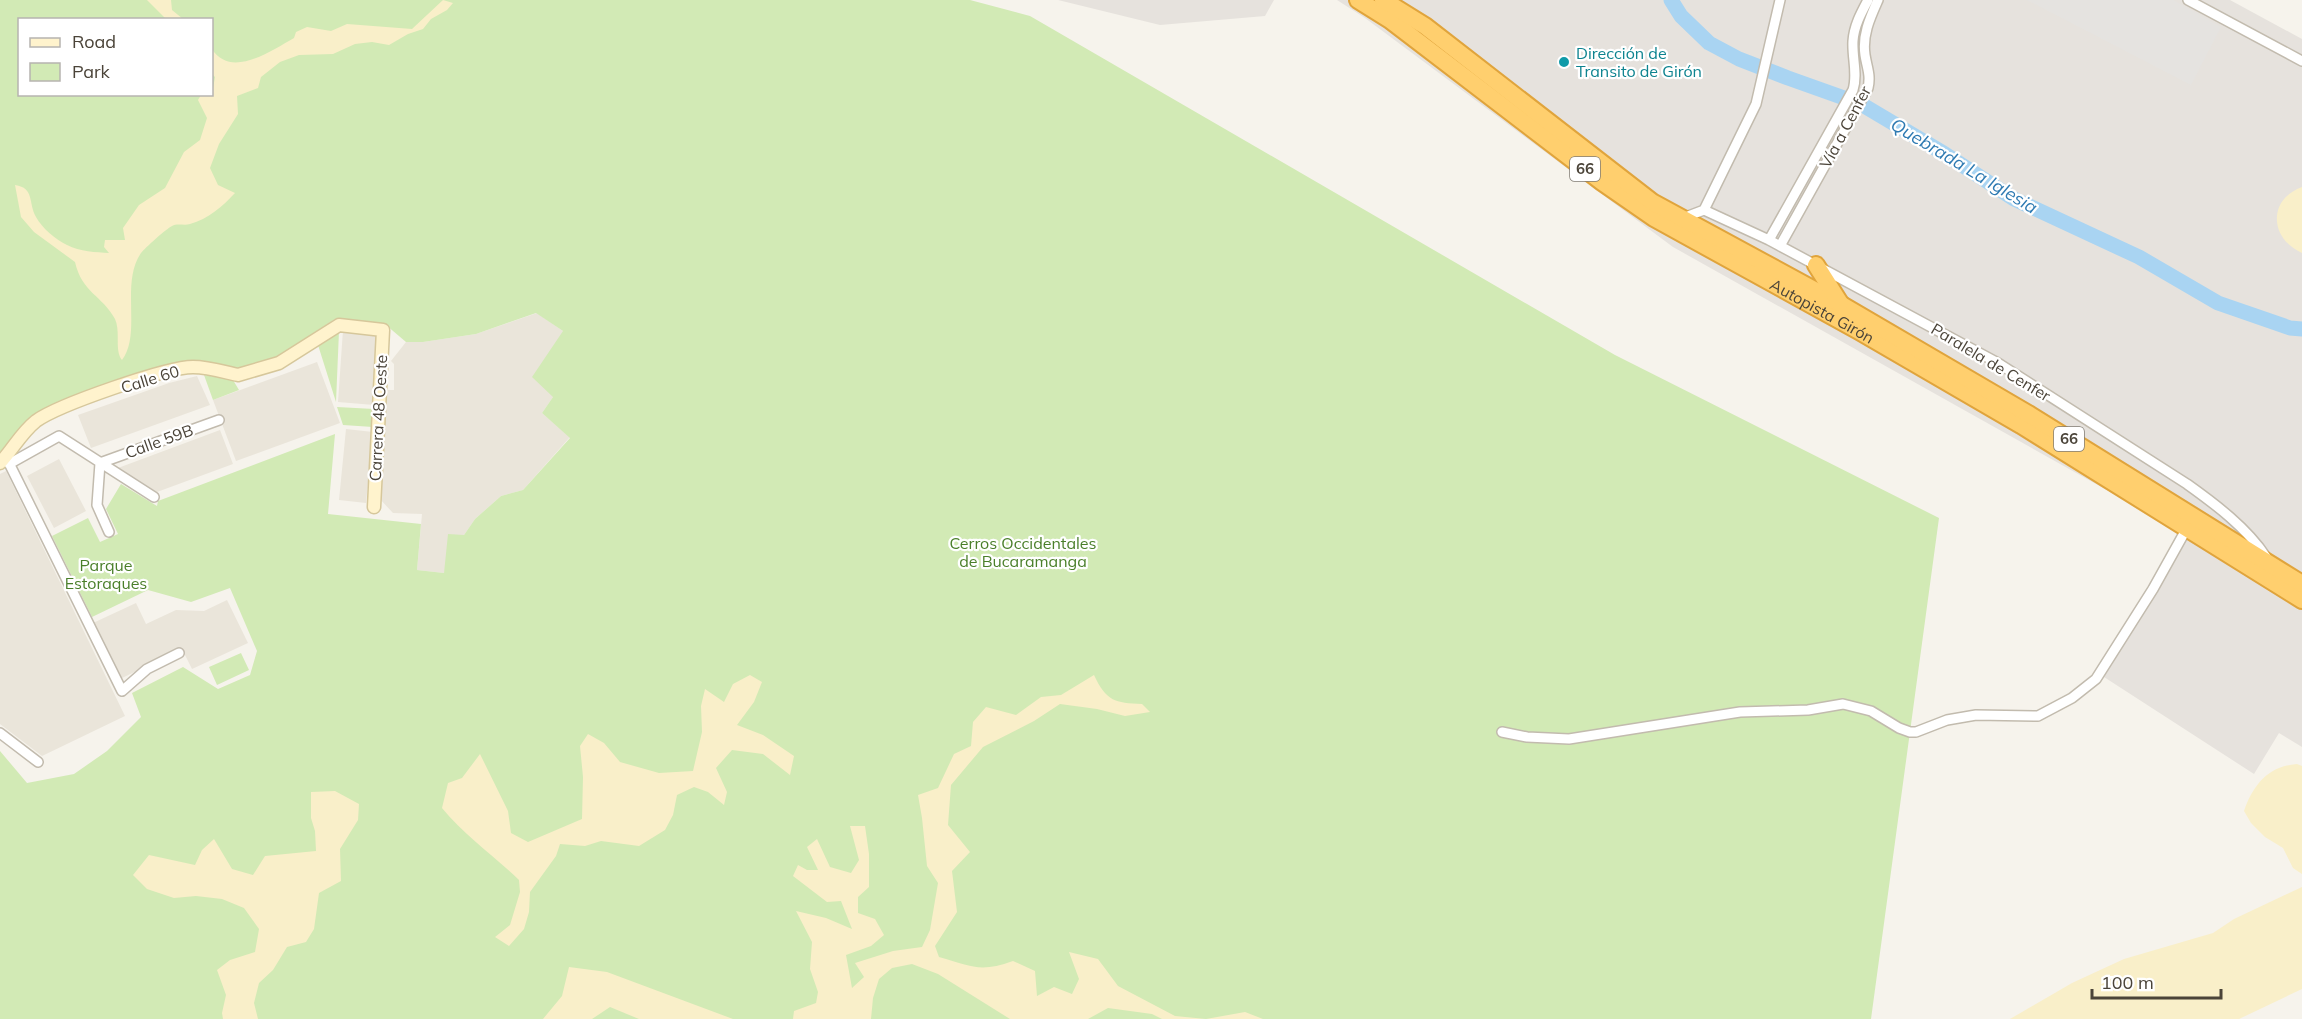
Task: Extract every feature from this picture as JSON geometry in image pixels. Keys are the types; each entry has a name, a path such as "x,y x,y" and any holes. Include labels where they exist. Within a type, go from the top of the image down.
{"highway":[{"name":"Autopista Girón","path":"1358,0 1390,20 1602,182 1654,218 1935,374 2302,600"},
{"name":"Autopista Girón","path":"1383,0 1425,26 1652,202 1840,304 2030,415 2302,584"},
{"path":"1816,265 1840,304"}],"street":[{"path":"1683,218 1704,210 1756,104 1780,0"},
{"name":"Vía a Cenfer","path":"1769,240 1853,90 1857,80 1854,36 1858,20 1868,0"},
{"name":"Vía a Cenfer","path":"1780,246 1864,98 1870,78 1865,56 1866,28 1878,0"},
{"path":"2188,0 2302,61"},
{"name":"Paralela de Cenfer","path":"1704,210 1769,240 1998,363 2208,499 2255,542 2271,565"},
{"name":"Calle 60","path":"5,461 26,430 51,412 166,372 195,367 241,375 279,363 339,325 383,330"},
{"name":"Carrera 48 Oeste","path":"374,507 383,330"},
{"name":"Calle 59B","path":"100,463 219,420"},
{"path":"154,497 59,436 5,461 122,691 147,669 179,653"},
{"path":"100,463 97,505 109,532"},
{"path":"1502,732 1527,737 1569,739 1740,712 1808,710 1843,704 1871,711 1910,732 1916,732 1947,720 1976,715 2038,716 2072,698 2096,679 2153,589 2187,528"},
{"path":"0,733 38,762"}],"shaded area":[{"path":"1058,0 1274,0 1265,16 1160,25"},
{"path":"1337,0 2230,0 2302,39 2302,747 2279,733 2254,774 2104,677 2187,535 1673,247 1365,18"},
{"path":"2027,0 2173,0 2221,27 2191,85"},
{"path":"537,313 563,331 553,397 542,413 570,437 523,490 501,496 475,519 444,573 417,570 422,514 393,513 379,498 386,390 394,390 394,364 391,361 406,342 423,342 476,334"},
{"path":"343,330 378,332 374,405 338,402"},
{"path":"317,362 340,423 236,461 213,400"},
{"path":"197,376 210,405 91,448 78,415 169,383"},
{"path":"346,429 373,432 366,503 339,500"},
{"path":"220,430 233,464 157,492 118,468"},
{"path":"59,459 86,511 54,528 27,476"},
{"path":"6,471 125,716 42,756 0,724 0,474"},
{"path":"227,600 248,643 192,669 182,649 120,679 93,623 136,603 146,624 176,610 204,611"}],"green space":[{"name":"Cerros Occidentales de Bucaramanga","path":"0,0 970,0 1030,16 1615,355 1939,518 1871,1019 0,1019 0,751 27,783 74,774 107,751 141,717 132,693 183,667 218,689 250,675 257,651 230,588 191,602 148,590 92,617 52,536 88,518 100,542 118,534 106,509 121,484 157,506 158,501 335,434 328,514 421,524 417,570 444,573 448,534 464,535 475,519 501,496 523,490 570,438 542,413 553,397 532,377 563,331 536,313 476,334 423,342 406,342 386,325 335,319 276,358 240,369 146,371 59,401 31,416 0,452"},
{"path":"339,331 336,402 318,345"},
{"path":"204,375 233,380 239,390 213,400"},
{"path":"337,407 374,409 373,427 343,425"},
{"path":"241,653 249,670 217,685 209,667"}],"sand":[{"path":"147,0 171,0 172,10 182,18 165,18"},
{"path":"443,0 453,3 447,10 431,19 423,29 408,34 389,45 372,42 355,44 333,54 299,55 280,62 261,77 258,88 237,96 238,114 219,144 210,168 218,185 235,193 203,219 188,225 172,226 141,253 132,279 130,337 128,349 122,360 118,351 118,329 115,319 82,281 75,262 34,232 21,217 15,185 26,189 39,221 58,240 77,249 109,253 104,247 105,240 125,240 123,228 139,205 165,188 184,152 200,140 207,118 198,100 200,96 213,96 215,77 213,75 213,50 220,58 230,62 240,62 263,55 294,38 296,32 307,27 331,31 347,24 412,29"},
{"path":"2302,187 2302,253 2291,247 2284,239 2277,220 2278,210 2283,201"},
{"path":"750,675 762,682 754,702 737,725 763,735 794,756 790,775 763,754 732,750 716,768 727,792 724,805 708,792 694,787 677,795 673,815 665,830 639,846 601,841 585,846 560,844 556,856 530,892 529,912 524,929 509,946 495,937 510,925 520,892 519,880 469,836 442,808 448,783 462,778 480,754 508,811 511,833 528,842 582,819 583,777 580,746 588,734 604,743 620,762 659,773 693,771 702,732 701,706 705,689 724,702 733,684"},
{"path":"1094,675 1098,684 1112,699 1125,703 1142,704 1150,712 1125,716 1097,709 1060,704 1034,721 983,747 951,785 948,825 970,852 952,871 957,912 935,946 939,957 976,967 992,967 1013,961 1035,971 1037,996 1054,987 1072,994 1079,979 1069,952 1098,959 1118,986 1175,1016 1206,1019 1162,1019 1152,1014 1108,1008 1088,1019 1010,1019 938,974 912,964 892,968 879,979 873,998 871,1019 793,1019 794,1011 816,1003 818,992 810,969 812,942 796,911 826,918 852,929 841,901 827,902 793,876 798,865 807,870 818,870 807,847 817,839 830,867 851,873 859,860 850,826 865,826 869,854 869,887 858,897 858,913 875,919 884,935 871,946 846,955 852,988 864,977 855,963 893,951 922,947 930,930 938,883 927,866 918,795 938,788 954,754 971,746 973,722 986,707 1016,715 1041,697 1061,695"},
{"path":"2297,764 2302,766 2302,874 2293,868 2283,848 2265,837 2251,823 2244,811 2252,793 2263,778 2278,769"},
{"path":"335,791 359,804 358,820 340,849 341,881 319,893 314,929 306,942 287,947 273,970 259,983 254,1003 258,1019 223,1019 226,995 217,970 230,960 255,952 259,929 244,908 222,899 196,896 174,898 147,889 133,875 149,855 195,865 202,850 214,839 232,869 253,875 265,856 316,851 315,831 311,818 311,792"},
{"path":"2302,887 2302,989 2239,1019 2010,1019 2072,983 2124,959 2213,933 2234,919"},
{"path":"569,967 607,972 733,1019 639,1019 610,1007 592,1019 543,1019 562,996"},
{"path":"1245,1012 1263,1019 1206,1019"}],"waterway":[{"name":"Quebrada La Iglesia","path":"1671,0 1681,16 1709,43 1739,59 1861,104 1945,154 2014,199 2139,257 2218,303 2290,328 2302,329"}],"place":[{"name":"Dirección de Transito de Girón","path":"1564,62"}],"park label":[{"name":"Parque Estoraques","path":"106,574"}]}
